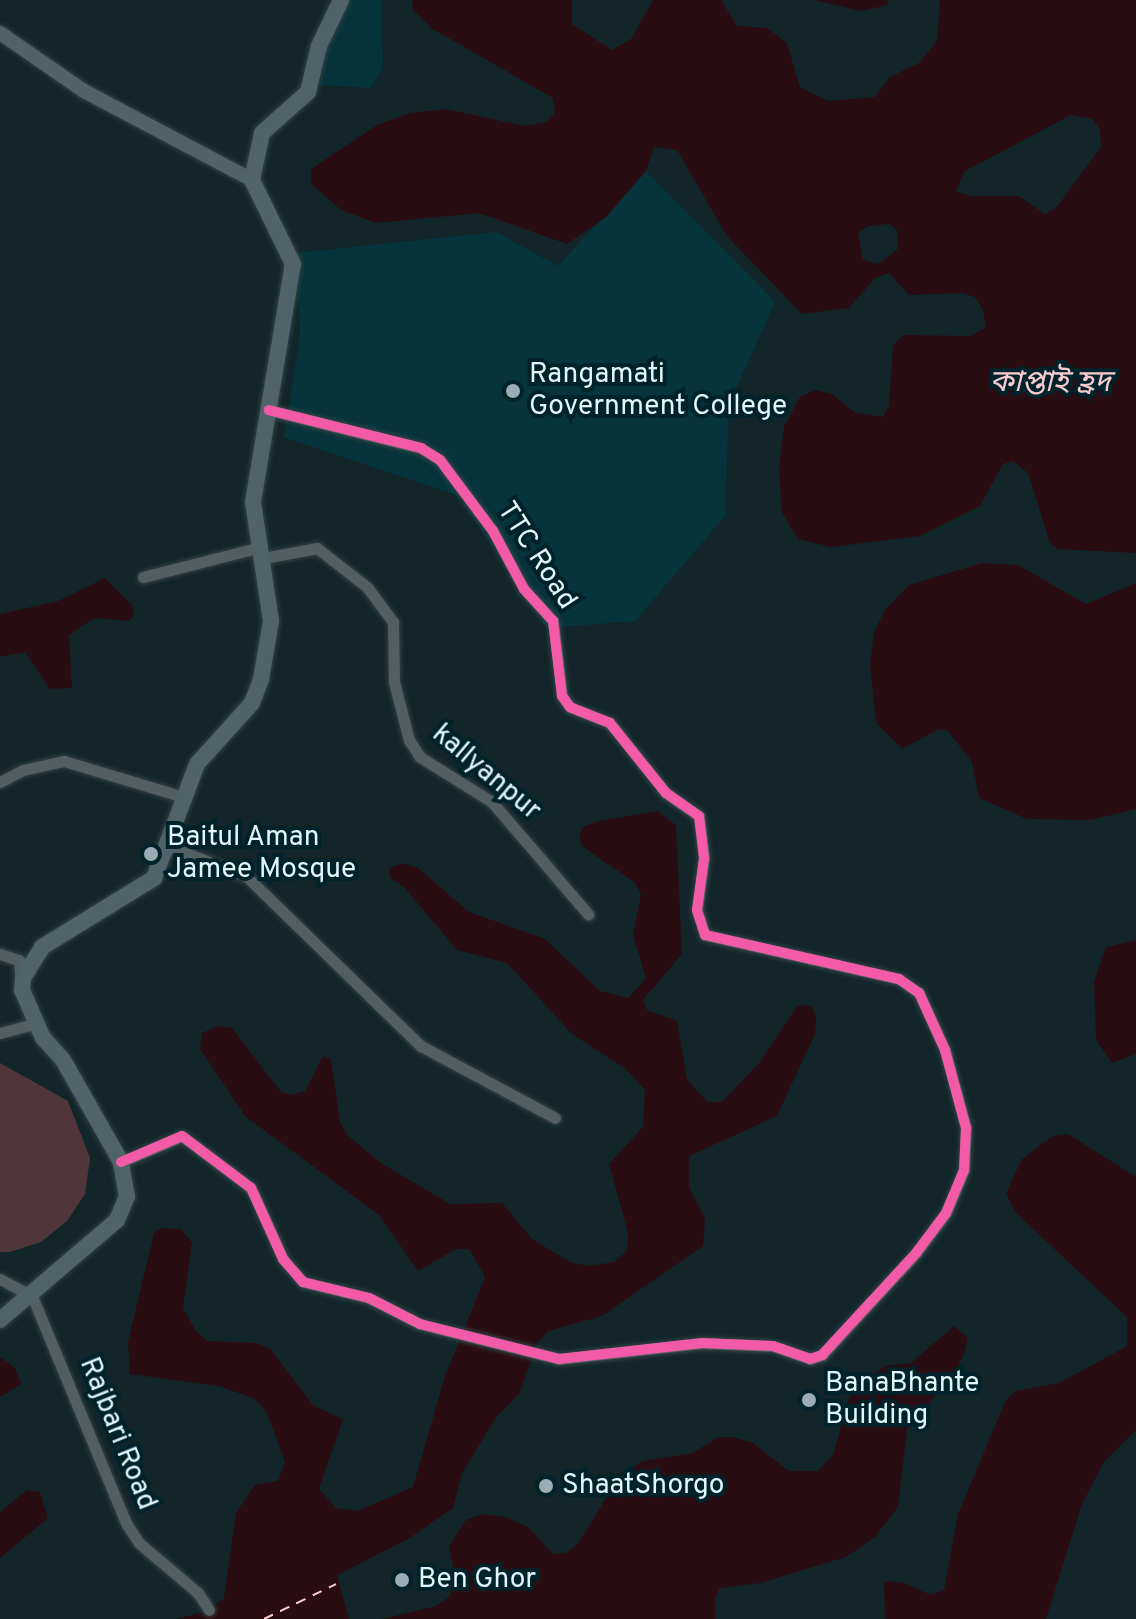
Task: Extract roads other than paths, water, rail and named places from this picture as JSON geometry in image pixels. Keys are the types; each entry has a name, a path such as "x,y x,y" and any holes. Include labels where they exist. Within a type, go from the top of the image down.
{"highway":[{"path":"0,1320 32,1296 117,1220 127,1197 121,1162 37,1023 22,990 23,978 42,947 154,878 197,764 252,703 261,679 271,621 253,502 256,460 269,410 293,264 272,212 252,180 262,133 308,92 324,33 341,0"}],"main road":[{"path":"0,33 84,91 252,180"}],"street":[{"name":"TTC Road","path":"121,1162 182,1136 251,1188 283,1259 303,1282 369,1298 456,1334 544,1358 743,1343 817,1357 916,1253 946,1213 964,1170 966,1128 945,1050 919,993 899,979 705,935 697,910 703,825 689,807 666,793 610,723 570,707 562,696 553,621 524,589 493,531 440,460 421,448 269,410"},
{"name":"kallyanpur","path":"143,577 262,552 317,548 367,587 393,622 394,682 409,740 420,757 492,802 588,914"},
{"path":"0,782 23,770 64,761 183,797"},
{"path":"168,846 246,876 421,1046 555,1118"},
{"path":"0,954 19,960 22,990"},
{"path":"0,1033 37,1023"},
{"path":"0,1279 32,1296"},
{"name":"Rajbari Road","path":"32,1296 126,1523 139,1543 198,1593 209,1610"}],"water":[{"name":"কাপ্তাই হ্রদ","path":"412,0 572,0 572,24 612,50 631,39 653,0 721,0 737,26 767,28 787,43 800,87 828,101 875,97 890,77 919,63 937,41 940,0 1136,0 1136,553 1058,549 1050,543 1028,473 1013,461 1003,464 980,506 920,536 831,547 798,539 782,513 779,469 784,426 800,397 815,390 832,394 856,413 883,417 889,405 893,346 903,335 971,336 986,327 983,310 975,297 962,293 909,295 889,273 875,278 849,308 802,314 727,236 677,150 654,147 646,171 606,217 567,244 479,213 376,223 341,210 311,184 311,169 377,125 410,113 446,109 525,126 546,122 555,113 553,98 431,28 413,10","holes":["1071,115 1092,119 1100,130 1101,147 1056,208 1045,214 1019,196 971,196 956,191 965,171","889,224 897,230 898,249 878,264 863,259 858,233 868,226"]},
{"path":"814,0 887,0 888,5 861,11"},
{"path":"982,563 1018,565 1086,604 1136,583 1136,809 1090,820 1027,819 979,798 972,762 947,730 939,729 902,749 876,723 870,665 874,633 884,611 909,585"},
{"path":"105,578 132,605 134,616 128,621 94,618 69,635 72,688 50,689 25,652 0,657 0,614 58,601"},
{"path":"657,811 676,825 682,954 643,1000 647,1010 677,1021 687,1079 708,1102 722,1102 760,1062 798,1005 812,1006 816,1018 815,1034 777,1116 689,1156 689,1187 705,1219 703,1246 602,1316 548,1331 537,1343 519,1394 497,1416 462,1473 453,1508 408,1539 337,1575 349,1619 177,1619 209,1610 224,1598 236,1513 255,1485 278,1481 285,1462 267,1413 255,1399 219,1386 130,1374 128,1342 154,1233 161,1228 181,1229 192,1243 183,1308 196,1331 207,1341 257,1343 270,1349 314,1406 343,1419 319,1489 336,1508 358,1511 413,1487 444,1379 485,1277 469,1249 456,1249 418,1271 379,1215 245,1116 200,1049 202,1033 218,1026 232,1028 281,1092 292,1095 305,1091 323,1056 331,1059 340,1122 347,1135 381,1163 450,1204 502,1203 532,1239 570,1262 589,1266 614,1262 627,1251 628,1233 609,1164 643,1127 645,1090 626,1069 572,1034 507,963 457,950 404,887 390,878 389,868 403,863 418,868 469,912 545,939 600,991 628,998 646,978 633,935 641,894 634,882 583,847 579,837 583,827 595,822"},
{"path":"1136,940 1136,1054 1112,1063 1096,1040 1094,982 1106,947"},
{"path":"1068,1134 1136,1177 1136,1430 1104,1462 1082,1504 1046,1619 885,1619 884,1581 904,1583 931,1595 944,1590 958,1514 1005,1402 1015,1391 1059,1383 1127,1346 1127,1317 1015,1212 1006,1193 1022,1159 1053,1136"},
{"path":"954,1326 968,1338 964,1354 955,1373 907,1429 898,1507 875,1537 846,1557 760,1583 720,1588 715,1598 715,1619 382,1619 436,1606 450,1596 454,1571 449,1546 466,1520 482,1514 506,1517 528,1527 553,1554 566,1553 578,1544 619,1477 643,1461 693,1453 718,1437 733,1437 753,1443 789,1471 818,1471 833,1455 851,1392 885,1366 911,1363"},
{"path":"0,1357 15,1368 21,1384 0,1397"},
{"path":"27,1490 40,1492 48,1518 0,1558 0,1512"}],"place":[{"name":"Rangamati Government College","path":"513,391"},
{"name":"Baitul Aman Jamee Mosque","path":"151,854"},
{"name":"BanaBhante Building","path":"809,1400"},
{"name":"ShaatShorgo","path":"546,1486"},
{"name":"Ben Ghor","path":"402,1580"}]}
